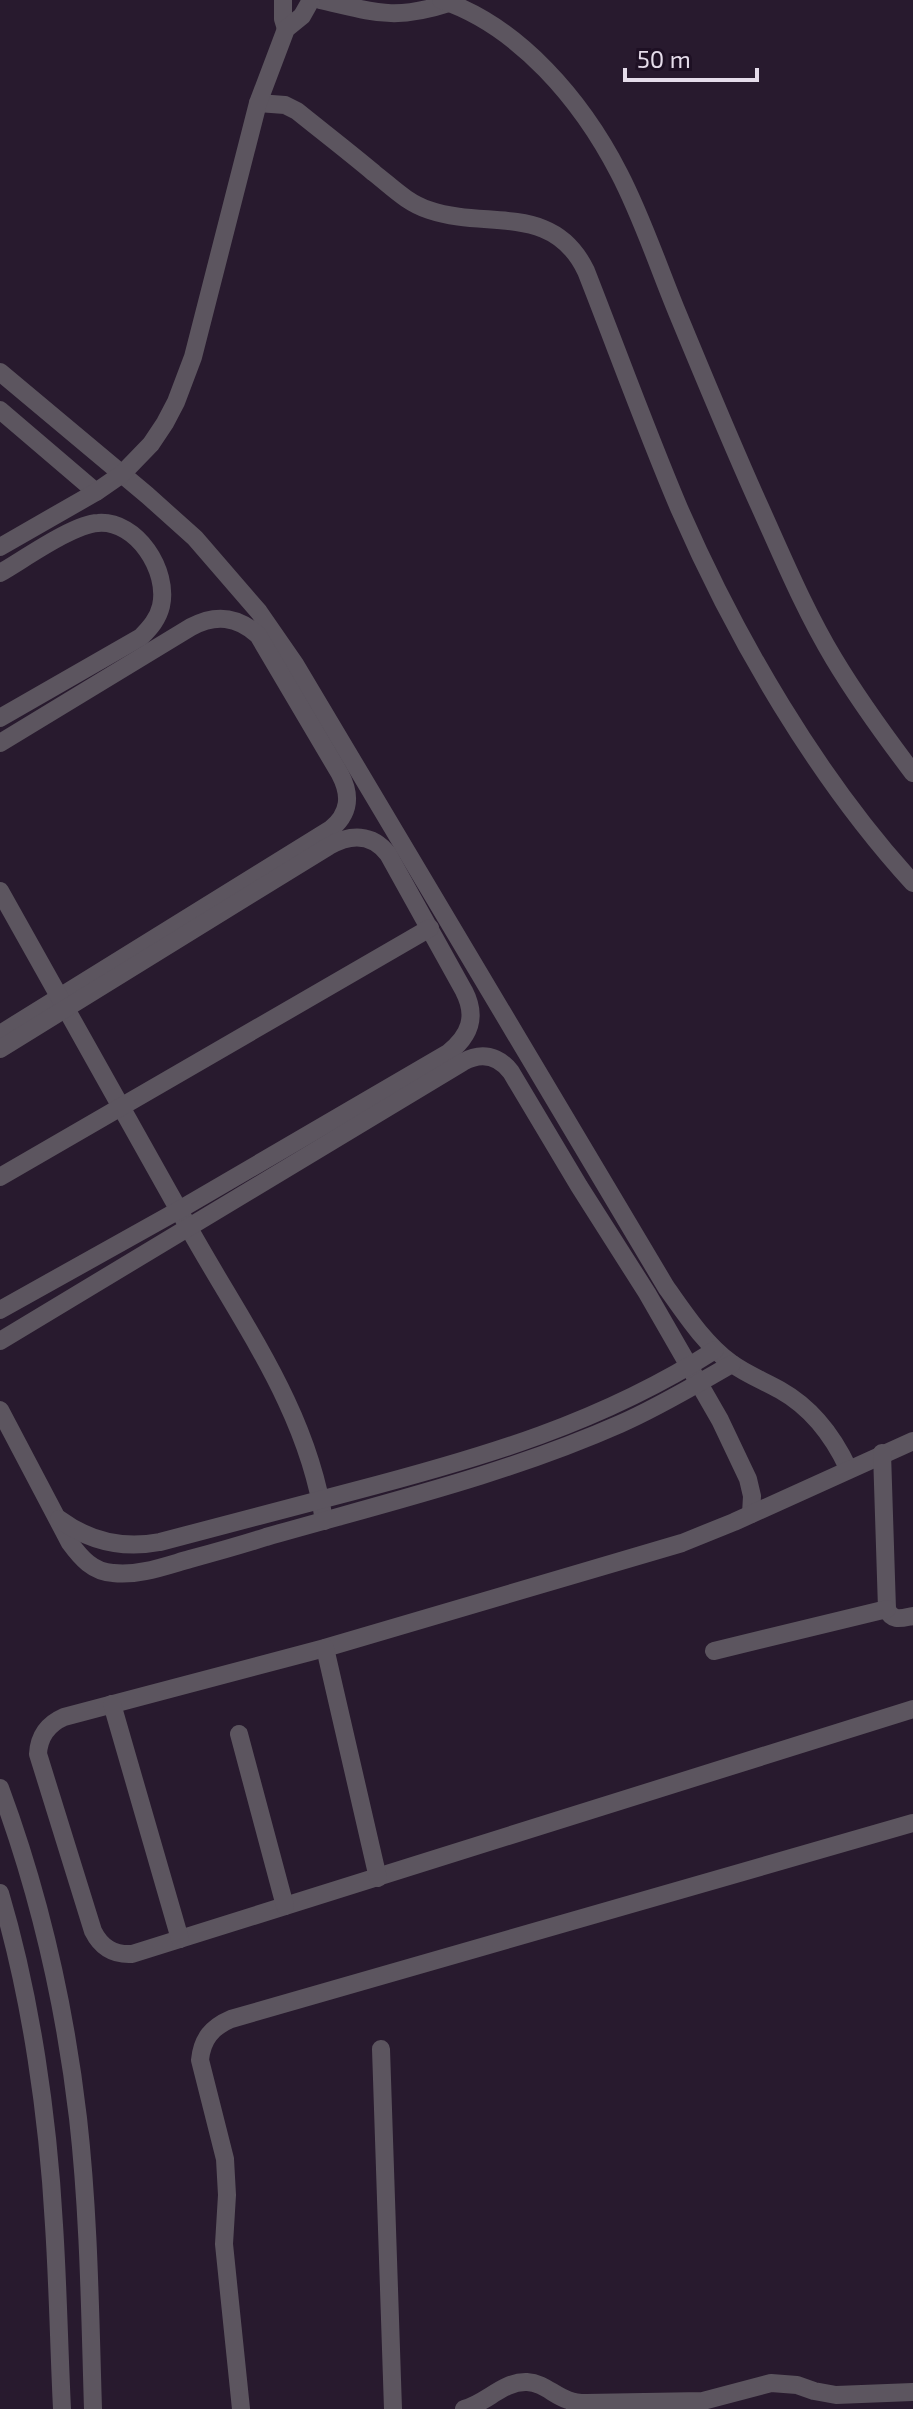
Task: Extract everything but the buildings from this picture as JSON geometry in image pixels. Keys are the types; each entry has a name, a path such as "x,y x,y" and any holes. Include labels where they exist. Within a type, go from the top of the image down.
{"street":[{"path":"283,0 286,29"},
{"path":"0,547 122,474 151,444 170,413 186,379 258,103 286,29 302,16 311,0"},
{"path":"320,0 390,14 414,13 445,1 485,20 518,44 574,103 604,147 633,202 745,473 814,622 833,659 865,708 913,773"},
{"path":"258,103 285,105 297,111 418,206 440,213 532,224 555,233 574,249 586,271 680,509 738,628 806,742 864,826 913,883"},
{"path":"0,372 172,516 217,562 259,612 283,646 649,1261 685,1314 715,1350 732,1364 803,1406 834,1440 848,1468"},
{"path":"0,410 96,492"},
{"path":"0,573 78,528 106,523 127,531 145,549 157,571 162,596 156,619 141,637 0,718"},
{"path":"0,743 191,627 209,619 229,619 240,622 258,635 347,790 344,816 331,829 63,1003 0,1049"},
{"path":"0,1034 63,1003 329,846 346,838 365,837 382,846 430,928 469,1000 471,1020 464,1039 448,1053 0,1310"},
{"path":"0,891 292,1409 309,1454 324,1521"},
{"path":"0,1177 430,928"},
{"path":"0,1341 463,1062 489,1056 506,1065 511,1072 699,1383 745,1471 751,1487 751,1514"},
{"path":"57,1517 80,1533 106,1542 147,1545 453,1465 539,1437 623,1402 715,1350"},
{"path":"0,1410 80,1557 93,1567 109,1573 125,1574 158,1568 324,1521 501,1468 582,1440 659,1406 732,1364"},
{"path":"913,1441 682,1543 325,1648 64,1717 50,1725 41,1739 39,1761 93,1931 102,1945 116,1953 132,1954 913,1709"},
{"path":"882,1453 887,1609 896,1618 913,1616"},
{"path":"714,1651 887,1609"},
{"path":"325,1648 378,1878"},
{"path":"112,1704 180,1939"},
{"path":"239,1734 285,1906"},
{"path":"0,1788 44,1933 64,2026 78,2116 87,2218 93,2409"},
{"path":"241,2409 224,2244 227,2195 225,2159 200,2060 203,2044 213,2029 231,2019 913,1823"},
{"path":"0,1893 30,2023 44,2122 54,2223 62,2409"},
{"path":"381,2049 393,2409"},
{"path":"464,2409 482,2403 507,2386 526,2382 544,2386 568,2401 586,2403 690,2402 715,2399 771,2383 797,2385 836,2395 913,2392"}]}
